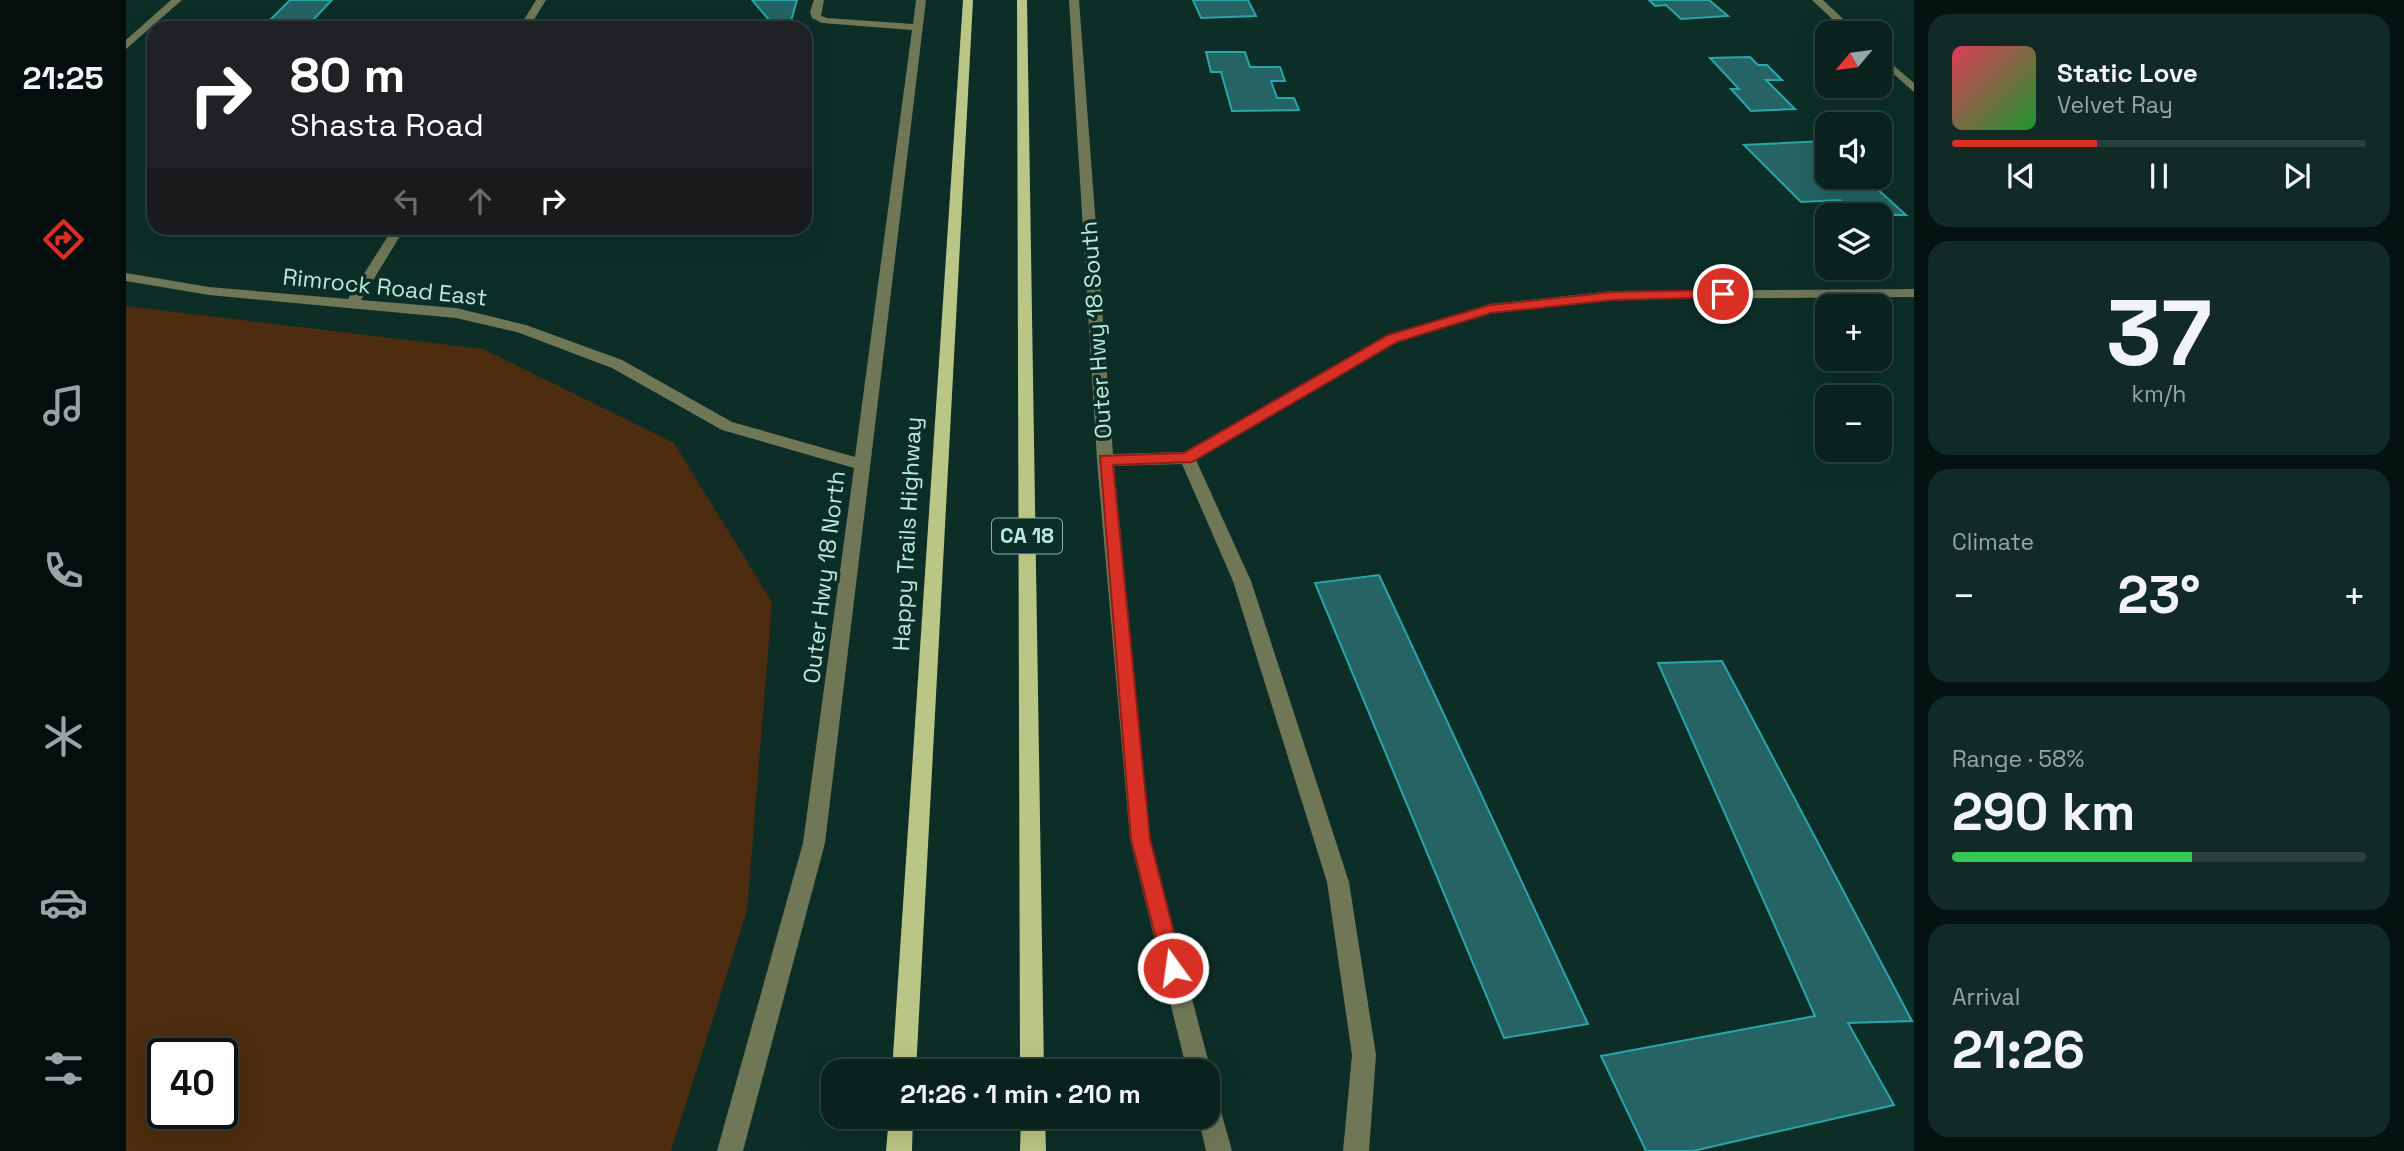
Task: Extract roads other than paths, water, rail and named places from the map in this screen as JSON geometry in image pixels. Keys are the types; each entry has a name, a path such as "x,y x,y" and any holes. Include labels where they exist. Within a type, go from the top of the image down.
{"main road":[{"name":"Happy Trails Highway","path":"905,1059 968,0"},
{"name":"CA 18","path":"1022,0 1032,1059"},
{"path":"899,1151 900,1129"},
{"path":"1032,1129 1033,1151"}],"street":[{"path":"154,21 177,0"},
{"path":"528,21 541,0"},
{"path":"819,0 815,12 817,18 826,21 918,27"},
{"name":"Outer Hwy 18 North","path":"730,1151 814,843 921,0"},
{"name":"Outer Hwy 18 South","path":"1074,0 1105,460 1140,839 1196,1059"},
{"path":"1817,0 1840,21"},
{"path":"126,46 147,27"},
{"path":"1892,68 1914,89"},
{"path":"352,304 395,235"},
{"name":"Rimrock Road East","path":"126,277 208,291 456,313 521,328 617,363 727,426 863,465"},
{"path":"1105,460 1187,458 1392,338 1490,309 1613,296 1914,293"},
{"path":"1187,458 1242,581 1338,881 1364,1055 1356,1151"},
{"path":"1214,1129 1219,1151"}]}
